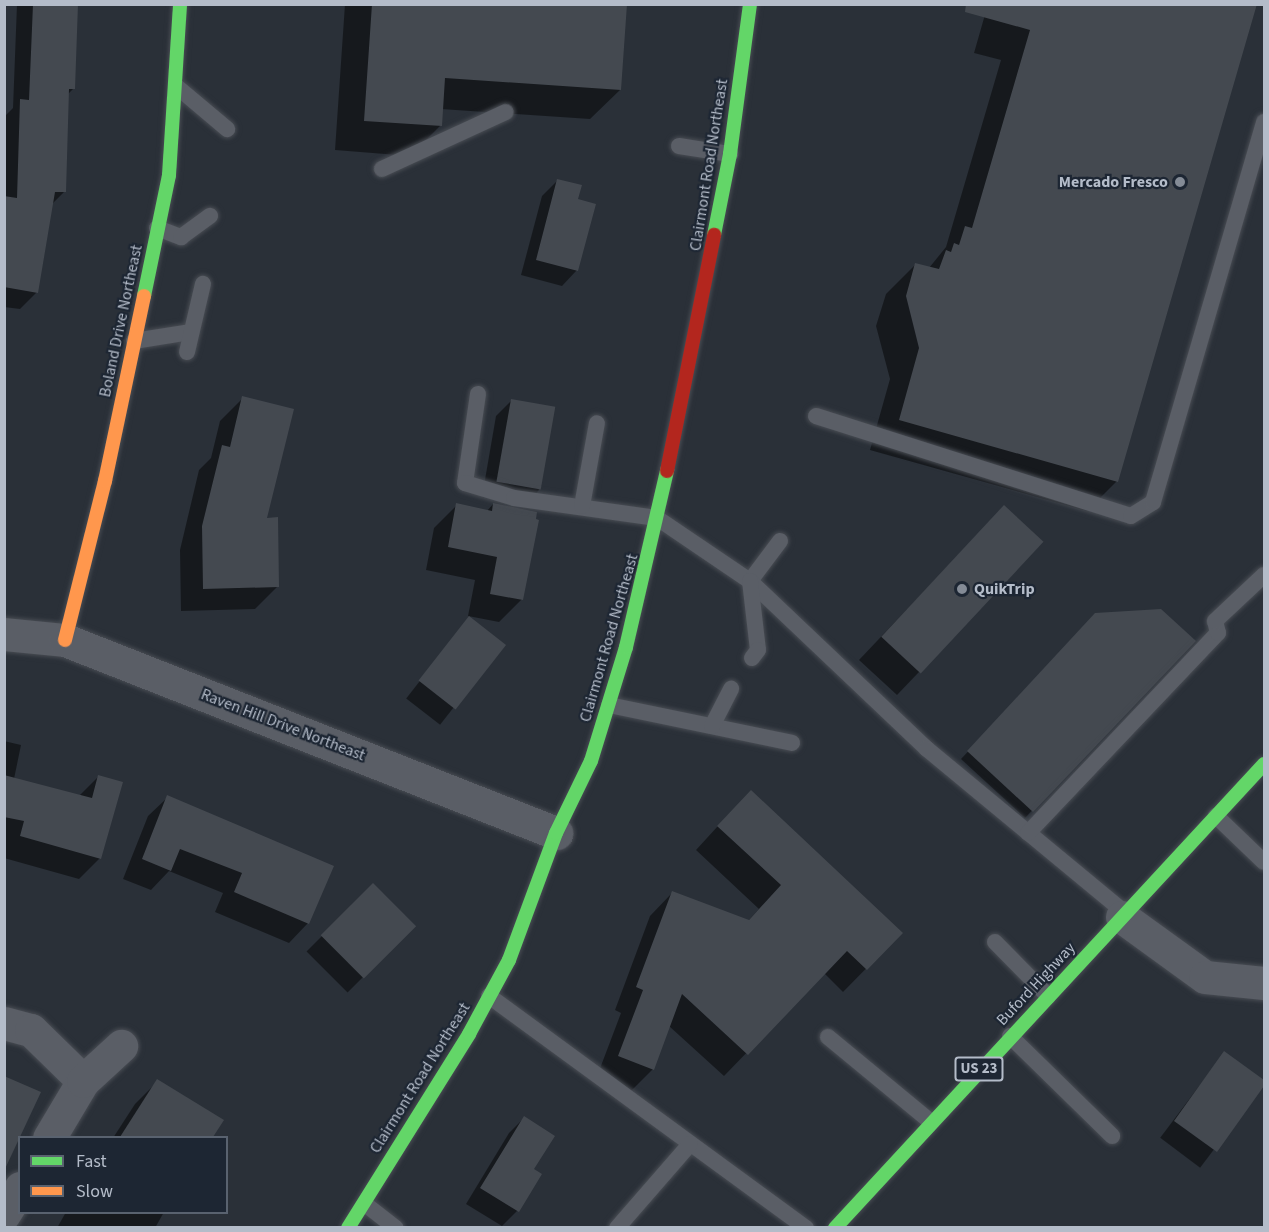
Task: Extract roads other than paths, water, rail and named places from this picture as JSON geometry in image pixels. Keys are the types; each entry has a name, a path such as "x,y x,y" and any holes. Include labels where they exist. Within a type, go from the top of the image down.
{"main road":[{"name":"Boland Drive Northeast","path":"65,640 105,481 168,175 180,4"},
{"name":"Clairmont Road Northeast","path":"348,1227 365,1204 509,960 556,833 591,761 609,705 657,518 730,154 750,4"},
{"name":"Buford Highway","path":"835,1227 930,1121 1264,764"}],"street":[{"name":"Raven Hill Drive Northeast","path":"4,634 65,640 556,833"},
{"path":"1123,915 1205,977 1264,983"},
{"path":"4,1023 31,1030 83,1080"},
{"path":"50,1136 83,1080 121,1046"},
{"path":"4,1214 18,1191"}],"lane":[{"path":"176,86 227,129"},
{"path":"382,169 506,112"},
{"path":"816,416 1131,516 1146,507 1153,502 1264,122"},
{"path":"679,146 730,154"},
{"path":"157,228 181,237 210,216"},
{"path":"186,352 203,284"},
{"path":"134,340 191,332"},
{"path":"478,394 465,483 514,498 657,518 750,581 927,749 1123,915"},
{"path":"582,506 597,423"},
{"path":"752,658 758,650 750,581 780,541"},
{"path":"1028,833 1218,633 1215,621 1264,575"},
{"path":"712,726 731,690"},
{"path":"609,705 792,743"},
{"path":"1216,816 1264,862"},
{"path":"995,942 1048,996"},
{"path":"489,996 806,1227"},
{"path":"1010,1036 1112,1136"},
{"path":"828,1037 930,1121"},
{"path":"617,1227 690,1144"},
{"path":"365,1204 396,1227"}],"place":[{"name":"Mercado Fresco","path":"1180,182"},
{"name":"QuikTrip","path":"962,589"}]}
